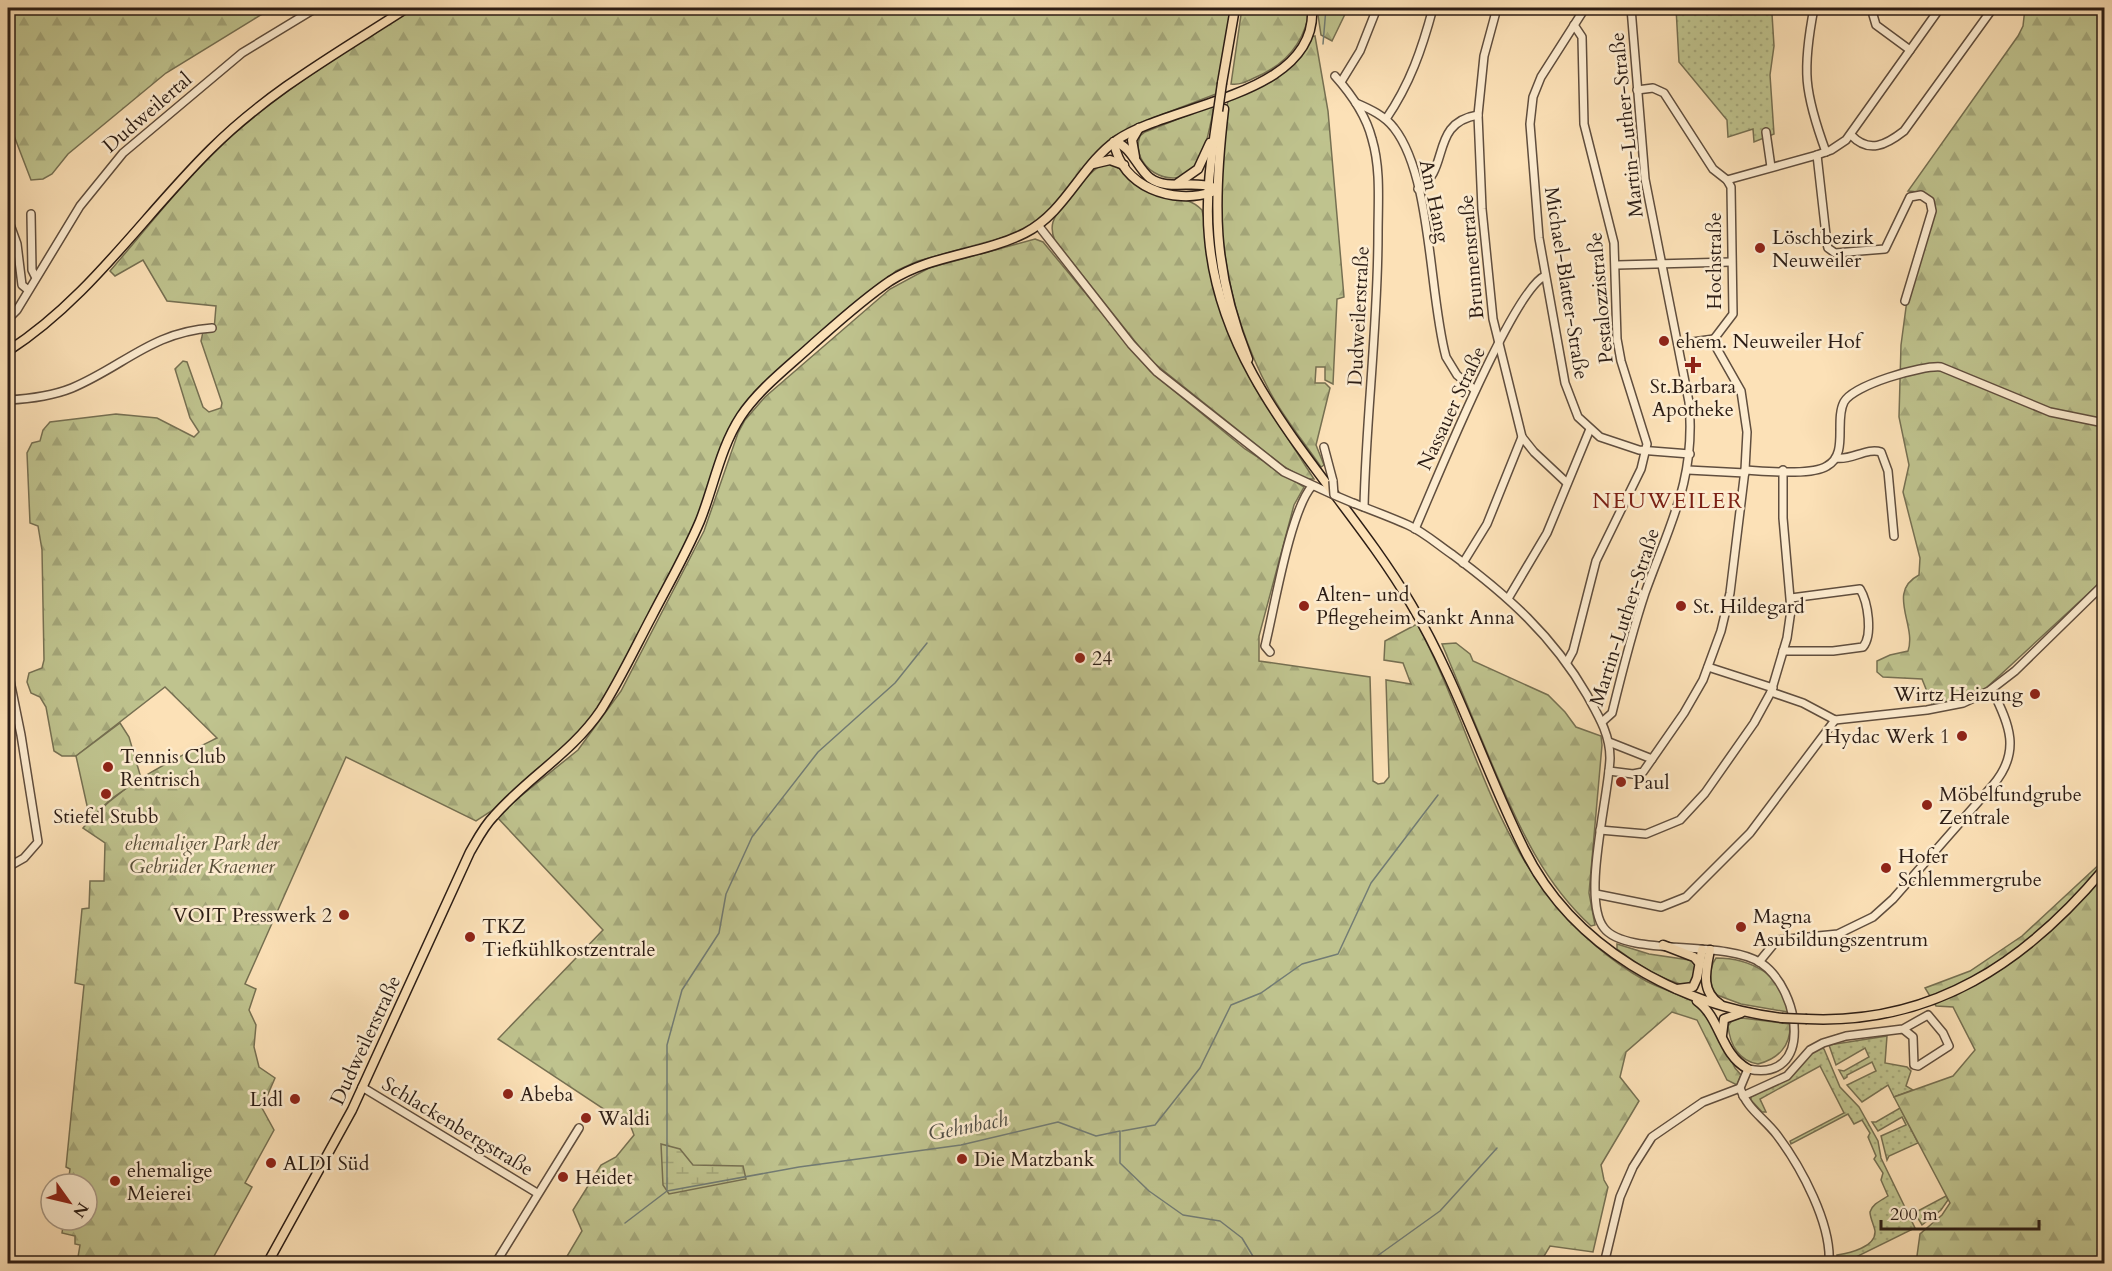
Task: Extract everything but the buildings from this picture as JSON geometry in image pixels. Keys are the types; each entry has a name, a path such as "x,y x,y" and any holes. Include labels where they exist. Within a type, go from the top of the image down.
{"main road":[{"path":"8,351 63,308 106,265 177,184 227,133 265,101 309,69 407,8"},
{"path":"1235,8 1208,215 1211,256 1225,315 1245,364 1272,408 1374,546 1412,605 1445,669 1525,851 1569,911 1599,941 1633,967 1671,988 1726,1008 1782,1018 1867,1017 1937,1000 1967,986 2008,961 2037,939 2104,869"},
{"name":"Dudweilerstraße","path":"267,1263 339,1135 470,852 503,806 574,745 606,701 685,554 700,521 729,437 756,397 844,317 902,274 939,258 1016,237 1038,225 1063,201 1114,142 1139,127 1236,92 1279,71 1294,57 1306,38 1311,25 1312,8"},
{"path":"1175,184 1198,169 1221,110"},
{"path":"1216,122 1211,189 1217,243 1227,297 1244,349 1272,408"},
{"path":"1138,163 1132,143 1139,127"},
{"path":"1114,142 1123,144 1155,181 1211,189"},
{"path":"1114,142 1124,165 1134,179 1146,188 1161,193 1186,195 1211,189"},
{"path":"1093,164 1110,160 1124,165"},
{"path":"1186,195 1198,201 1208,215"},
{"path":"1663,945 1694,957 1700,964"},
{"path":"1671,988 1686,990 1693,987 1706,950"},
{"path":"1706,950 1706,988 1712,998 1726,1008"},
{"path":"1692,997 1708,1010 1734,1059 1748,1068"},
{"path":"1723,1039 1721,1026 1724,1019 1748,1012"}],"street":[{"name":"Dudweilertal","path":"8,319 17,310 35,276 91,190 123,153 242,53 316,8"},
{"name":"Dudweilerstraße","path":"1364,507 1378,256 1377,165 1369,128 1356,103 1338,79 1360,51 1377,8"},
{"path":"1369,128 1383,118 1412,75 1433,8"},
{"name":"Brunnenstraße","path":"1497,8 1484,56 1478,115 1486,254 1493,319 1522,437 1534,452 1567,483"},
{"name":"Michael-Blatter-Straße","path":"1585,8 1541,77 1530,115 1537,217 1545,276 1568,395 1578,417 1590,429 1608,441 1647,450 1690,454"},
{"name":"Martin-Luther-Straße","path":"1602,722 1612,712 1633,630 1654,567 1679,506 1690,454 1689,402 1643,168 1630,8"},
{"path":"1814,8 1806,52 1807,92 1826,152"},
{"path":"1871,8 1876,25 1910,50"},
{"path":"1637,90 1653,88 1664,93 1713,169 1728,180 1826,152 1851,135 1940,8"},
{"path":"1851,135 1864,145 1873,147 1889,142 1904,130 1993,8"},
{"name":"Pestalozzistraße","path":"1574,25 1582,37 1584,124 1608,211 1617,265 1616,321 1621,361 1645,432 1647,450"},
{"name":"Am Hang","path":"1356,103 1383,118 1402,140 1418,189 1446,357 1457,375 1475,390"},
{"path":"1418,189 1430,180 1442,144 1454,125 1461,119 1478,115"},
{"path":"1766,132 1771,167"},
{"path":"1817,155 1827,244 1828,248 1835,253 1886,249 1911,197 1921,195 1930,201 1931,217 1905,301"},
{"name":"Hochstraße","path":"1652,759 1692,701 1708,667 1726,615 1745,472 1747,432 1744,399 1714,339 1733,314 1731,187 1728,180"},
{"path":"31,214 32,270 35,276"},
{"path":"8,219 17,244 22,285 27,289"},
{"path":"1038,225 1131,344 1157,372 1284,472 1415,529 1463,563 1509,597 1566,662 1602,722 1609,742 1609,771 1600,830 1596,894 1598,917 1611,935 1623,940 1736,954 1758,962 1774,975 1789,998 1794,1013 1794,1038 1782,1062 1765,1070 1748,1068 1741,1092"},
{"path":"1617,265 1731,262"},
{"name":"Nassauer Straße","path":"1415,529 1475,390 1499,344 1538,281 1545,276"},
{"path":"8,400 65,391 110,369 166,336 212,328"},
{"path":"1678,344 1714,339"},
{"path":"1836,458 1842,409 1849,396 1894,376 1923,368 1941,367 2050,412 2104,423"},
{"path":"1509,597 1541,544 1590,429"},
{"path":"1463,563 1486,524 1522,437"},
{"path":"1324,447 1333,481 1334,495"},
{"path":"1566,662 1573,651 1599,554 1641,469 1647,450"},
{"path":"1688,470 1745,472 1821,469 1836,458 1846,459 1875,450 1881,452 1888,471 1894,536"},
{"path":"1600,830 1646,834 1680,820 1705,793 1754,723 1772,690 1790,623 1791,598 1783,518 1783,470"},
{"path":"1270,652 1265,646 1286,558 1303,498 1312,486"},
{"path":"1708,667 1772,690 1835,720 1947,707 1978,698 1992,690 2104,584"},
{"path":"1783,651 1833,651 1863,647 1867,641 1867,616 1860,589 1791,598"},
{"path":"8,671 38,842 29,855 8,867"},
{"path":"1758,962 1777,940 1838,934 1872,917 1893,899 1993,785 2006,768 2010,747 2007,722 1992,690"},
{"path":"1596,894 1661,907 1686,897 1750,833 1835,720"},
{"path":"1609,742 1652,759 1639,774 1609,771"},
{"path":"1604,1263 1624,1185 1652,1137 1703,1102 1787,1076 1810,1050 1823,1042 1846,1036 1903,1029 1928,1015 1943,1033 1950,1046 1918,1066 1914,1065 1912,1061 1913,1037 1903,1029"},
{"name":"Schlackenbergstraße","path":"362,1088 537,1194"},
{"path":"1741,1092 1788,1150 1823,1218 1830,1246 1829,1263"},
{"name":"Schlackenbergstraße","path":"495,1263 579,1128"}],"green space":[{"path":"8,8 272,8 166,73 68,154 52,174 43,179 31,180 8,120"},
{"name":"ehemaliger Park der Gebrüder Kraemer","path":"414,8 1232,8 1216,94 1135,125 1117,136 1056,205 1034,225 1012,235 918,261 896,271 752,397 682,553 607,695 578,735 496,808 476,821 346,757 245,984 256,989 249,1010 256,1025 254,1047 259,1067 275,1078 262,1108 274,1130 245,1183 252,1187 213,1258 220,1263 77,1263 80,1245 75,1244 75,1236 62,1232 99,1232 99,1172 70,1172 70,1169 66,1167 84,985 75,983 82,909 89,908 90,881 104,881 105,843 83,828 112,799 128,787 217,738 165,687 76,756 62,756 54,751 46,707 40,697 31,693 27,682 29,673 42,668 44,660 42,550 38,526 30,523 27,453 32,443 40,441 43,430 50,422 116,414 157,418 194,437 199,432 190,418 175,369 183,361 187,362 203,407 209,412 221,408 222,403 201,341 203,332 214,330 216,306 167,301 143,260 115,276 110,271 185,183 235,133 256,115 345,52"},
{"path":"1242,8 1310,8 1299,42 1284,59 1265,73 1240,84 1231,84"},
{"path":"1317,8 1348,8 1332,41 1321,35"},
{"path":"1676,8 1776,8 1772,14 1774,46 1770,75 1774,134 1754,142 1753,129 1728,137 1727,120 1679,62"},
{"path":"2025,8 2104,8 2104,579 1985,689 1945,705 1932,704 1922,679 1883,677 1877,672 1877,661 1908,651 1910,641 1903,600 1909,582 1919,575 1920,558 1903,492 1909,465 1899,417 1901,345 1907,300 1935,208 1930,197 1908,191 2018,36 2023,26"},
{"path":"1315,36 1328,111 1344,297 1337,299 1333,384 1325,380 1325,367 1316,367 1315,383 1325,383 1330,388 1316,445 1324,465 1321,467 1270,392 1253,357 1240,322 1224,250 1220,175 1228,100 1265,83 1286,69 1304,50 1311,37"},
{"path":"1211,106 1214,108 1206,141 1201,158 1193,170 1184,176 1174,178 1164,177 1146,166 1138,147 1140,136"},
{"path":"1106,163 1119,168 1136,185 1148,192 1183,199 1202,210 1231,339 1254,386 1314,479 1305,479 1283,466 1149,359 1055,241 1052,225 1061,208 1093,172"},
{"path":"1035,239 1043,242 1150,371 1245,449 1304,487 1294,505 1259,636 1259,661 1370,677 1373,781 1378,784 1384,783 1389,777 1386,680 1411,684 1403,663 1384,660 1385,641 1417,624 1449,692 1508,831 1547,894 1580,932 1604,953 1646,981 1699,1004 1711,1018 1735,1068 1741,1075 1737,1085 1727,1080 1697,1020 1672,1012 1626,1052 1620,1077 1639,1101 1601,1165 1608,1187 1593,1252 1550,1246 1540,1263 563,1263 582,1231 573,1210 601,1165 616,1157 634,1135 631,1127 498,1039 603,930 496,816 578,750 621,691 704,531 738,433 745,420 765,397 890,289 929,268"},
{"path":"1456,643 1470,654 1473,661 1548,695 1576,727 1601,736 1589,893 1595,925 1591,926 1560,892 1535,854 1514,814 1442,644"},
{"name":"Tennis Club Rentrisch","path":"120,723 129,737 141,778 111,799 90,819 76,756"},
{"path":"2104,860 2104,1263 1916,1263 1920,1234 1942,1215 1950,1203 1894,1097 1953,1076 1975,1050 1953,1007 1936,1006 1925,988 1970,971 2022,936"},
{"path":"1617,944 1649,954 1696,961 1692,983 1689,986 1679,984 1651,972 1617,949"},
{"path":"1716,958 1741,961 1764,971 1781,988 1788,1012 1741,1004 1717,995 1712,986 1711,977"},
{"path":"1733,1019 1790,1024 1786,1045 1772,1059 1758,1064 1741,1056 1733,1046 1728,1026"},
{"path":"1887,1036 1885,1063 1907,1067 1911,1071 1906,1086 1913,1090 1894,1097 1888,1085 1862,1102 1847,1085 1876,1071 1872,1062 1847,1075 1844,1079 1839,1070 1844,1071 1869,1057 1865,1048 1836,1065 1829,1045"},
{"path":"1820,1047 1824,1049 1840,1087 1859,1107 1878,1141 1881,1158 1915,1228 1846,1262 1837,1258 1837,1255 1849,1253 1871,1241 1875,1231 1871,1209 1888,1196 1881,1180 1883,1173 1874,1159 1876,1156 1868,1137 1870,1133 1862,1120 1854,1124 1848,1114 1791,1144 1790,1141 1844,1113 1820,1066 1760,1099 1766,1112 1762,1112 1751,1100 1751,1097 1789,1077 1812,1052"},
{"path":"1900,1108 1918,1143 1889,1156 1887,1160 1881,1136 1906,1125 1902,1117 1878,1131 1872,1122"},
{"path":"661,1144 680,1149 693,1165 743,1166 746,1179 669,1194 663,1185"},
{"path":"1946,1196 1948,1200 1941,1210 1922,1225 1913,1210 1918,1211"}],"waterway":[{"path":"1323,44 1326,8"},
{"path":"667,1190 667,1045 682,990 719,933 726,894 752,837 818,752 895,683 927,643"},
{"path":"1122,1131 1155,1125 1200,1068 1231,1005 1261,993 1302,964 1338,954 1371,883 1438,795"},
{"name":"Gehnbach","path":"625,1223 667,1191 799,1167 961,1145 1058,1122 1096,1136 1120,1131 1120,1163 1149,1191 1183,1215 1220,1221 1242,1238 1254,1258 1253,1264"},
{"path":"1366,1264 1440,1211 1497,1148"},
{"path":"1255,1262 1263,1264"}],"place":[{"name":"Löschbezirk Neuweiler","path":"1760,248"},
{"name":"ehem. Neuweiler Hof","path":"1664,341"},
{"name":"St.Barbara Apotheke","path":"1693,365"},
{"name":"Alten- und Pflegeheim Sankt Anna","path":"1304,606"},
{"name":"St. Hildegard","path":"1681,606"},
{"name":"24","path":"1080,658"},
{"name":"Wirtz Heizung","path":"2035,694"},
{"name":"Hydac Werk 1","path":"1962,736"},
{"name":"Tennis Club Rentrisch","path":"108,767"},
{"name":"Paul","path":"1621,782"},
{"name":"Stiefel Stubb","path":"106,794"},
{"name":"Möbelfundgrube Zentrale","path":"1927,805"},
{"name":"Hofer Schlemmergrube","path":"1886,868"},
{"name":"VOIT Presswerk 2","path":"344,915"},
{"name":"Magna Asubildungszentrum","path":"1741,927"},
{"name":"TKZ Tiefkühlkostzentrale","path":"470,937"},
{"name":"Abeba","path":"508,1094"},
{"name":"Lidl","path":"295,1099"},
{"name":"Waldi","path":"586,1118"},
{"name":"Die Matzbank","path":"962,1159"},
{"name":"ALDI Süd","path":"271,1163"},
{"name":"Heidet","path":"563,1177"},
{"name":"ehemalige Meierei","path":"115,1181"}],"district":[{"name":"NEUWEILER","path":"1668,500"}]}
